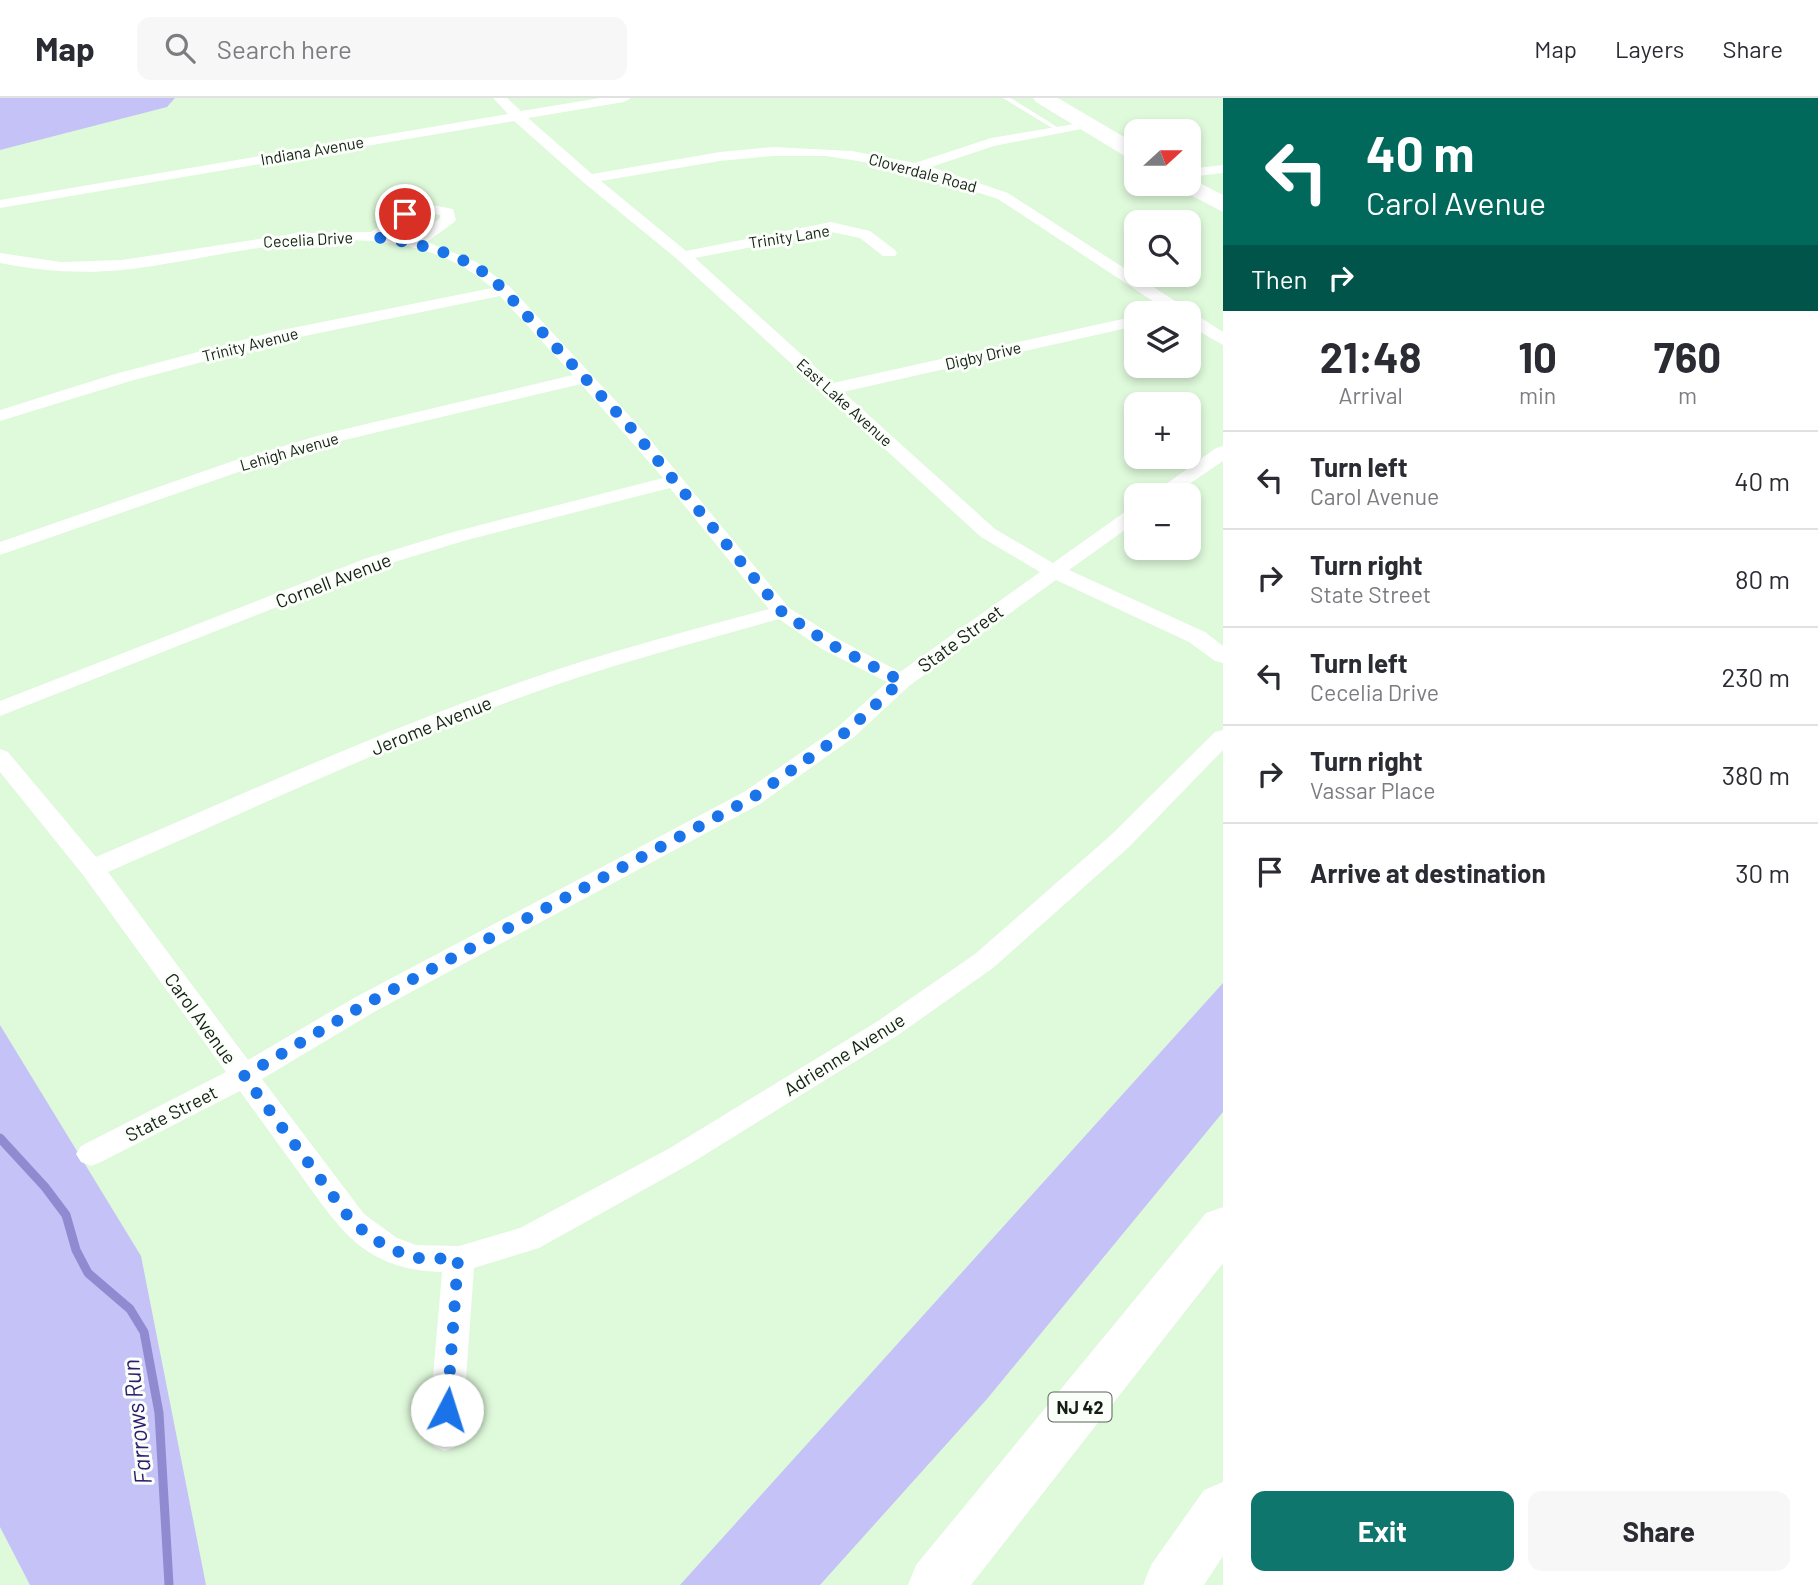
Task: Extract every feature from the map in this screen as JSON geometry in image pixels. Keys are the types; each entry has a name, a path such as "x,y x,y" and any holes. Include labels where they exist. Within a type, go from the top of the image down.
{"main road":[{"path":"1049,112 1087,124 1124,146"},
{"path":"1201,192 1223,205"},
{"name":"NJ 42","path":"936,1585 1223,1227"},
{"path":"1171,1585 1223,1508"}],"street":[{"name":"East Lake Avenue","path":"500,98 588,179 682,256 988,533 1018,553 1198,637 1223,656"},
{"name":"Indiana Avenue","path":"0,204 624,98"},
{"path":"917,167 991,142 1049,112"},
{"name":"Cloverdale Road","path":"588,179 729,156 798,151 875,157 917,167 1003,196 1160,301"},
{"path":"1201,172 1223,169"},
{"path":"375,237 405,214 419,209 435,208 448,212 448,220 415,244"},
{"name":"Trinity Lane","path":"682,256 831,227 865,234 890,253"},
{"name":"Cecelia Drive","path":"0,258 65,267 99,267 290,237 329,234 375,237 415,244 466,261 483,271 504,290 632,429 782,612 830,644 901,681"},
{"name":"Trinity Avenue","path":"0,416 121,378 283,335 504,290"},
{"name":"Digby Drive","path":"831,389 1124,324"},
{"name":"Cloverdale Road","path":"1201,327 1223,340"},
{"name":"Lehigh Avenue","path":"0,548 243,464 318,441 584,378"},
{"path":"1178,483 1223,452"},
{"name":"Cornell Avenue","path":"0,709 374,562 460,536 675,481"},
{"name":"State Street","path":"90,1154 244,1076 364,1005 752,798 846,732 901,681 1124,521"},
{"name":"Jerome Avenue","path":"92,869 376,747 504,696 579,670 782,612"},
{"name":"Adrienne Avenue","path":"458,1259 540,1233 680,1156 888,1028 984,961 1120,841 1223,737"},
{"name":"Carol Avenue","path":"0,757 92,869 353,1223 386,1247 415,1258 458,1259"},
{"path":"445,1435 458,1259"}],"lane":[{"path":"1009,98 1049,112"}],"shaded area":[{"path":"0,98 175,98 167,107 0,150"},
{"path":"1223,983 1223,1112 987,1399 820,1585 680,1585"},
{"path":"0,1025 141,1256 206,1585 30,1585 0,1527"}],"waterway":[{"name":"Farrows Run","path":"0,1138 45,1187 66,1215 76,1250 88,1273 130,1309 144,1332 159,1413 169,1585"}],"route":[{"path":"405,214 375,237 445,252 466,261 494,280 632,429 782,612 830,644 901,681 846,732 752,798 364,1005 244,1076 353,1223 386,1247 415,1258 458,1259 447,1410"}]}
